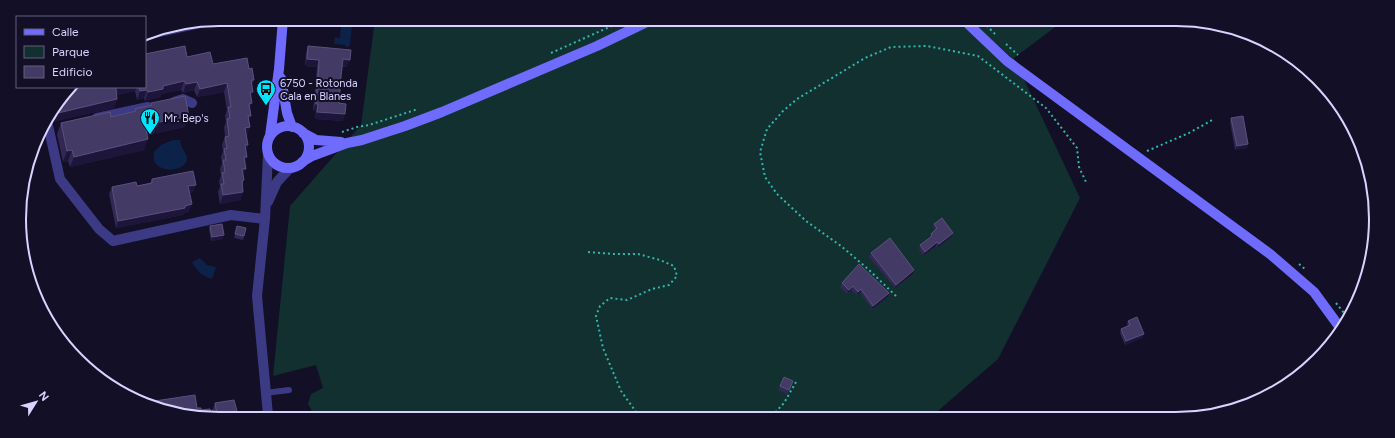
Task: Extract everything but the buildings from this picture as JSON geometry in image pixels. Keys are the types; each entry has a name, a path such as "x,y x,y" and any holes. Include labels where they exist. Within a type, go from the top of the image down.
{"street":[{"path":"268,412 257,296 265,219 268,154 267,145 270,136 279,69 282,26"},
{"path":"268,154 274,162 281,167 290,168 296,166 312,156 347,143 362,140 405,126 442,112 596,46 638,26"},
{"path":"970,26 1007,61 1270,254 1314,292 1337,324"},
{"path":"279,69 287,113 292,127"},
{"path":"86,121 183,100 192,103"},
{"path":"51,126 60,179 99,229 113,241 231,215 265,219"},
{"path":"270,136 275,130 282,127 292,127 316,140 347,143"},
{"path":"302,132 306,137 309,146 306,158 302,162"},
{"path":"265,207 277,182 290,168"}],"lane":[{"path":"265,393 290,390"}],"path":[{"path":"544,56 612,26"},
{"path":"896,296 841,246 806,221 777,194 765,177 760,152 767,129 783,111 797,99 866,58 892,47 928,46 978,56 1046,108 1077,148 1079,167 1086,182"},
{"path":"337,132 369,125 420,108"},
{"path":"1136,156 1189,133 1214,119"},
{"path":"588,252 638,254 660,260 674,266 677,276 669,286 652,289 627,300 610,298 600,306 596,316 603,348 621,392 636,412"},
{"path":"776,412 784,403 796,382"}],"green space":[{"path":"374,26 1057,26 1014,58 1080,198 998,359 937,412 312,412 308,404 311,394 323,388 316,365 273,376 290,206 361,125"}],"water":[{"path":"341,26 352,26 350,45 348,47 345,45 334,44 335,37 340,38"},
{"path":"173,140 180,140 187,158 186,163 182,167 169,170 157,165 154,160 154,152 161,145"},
{"path":"200,258 207,265 216,267 212,279 200,273 192,262"}],"place":[{"name":"6750 - Rotonda Cala en Blanes","path":"266,106"},
{"name":"Mr. Bep's","path":"150,135"}]}
